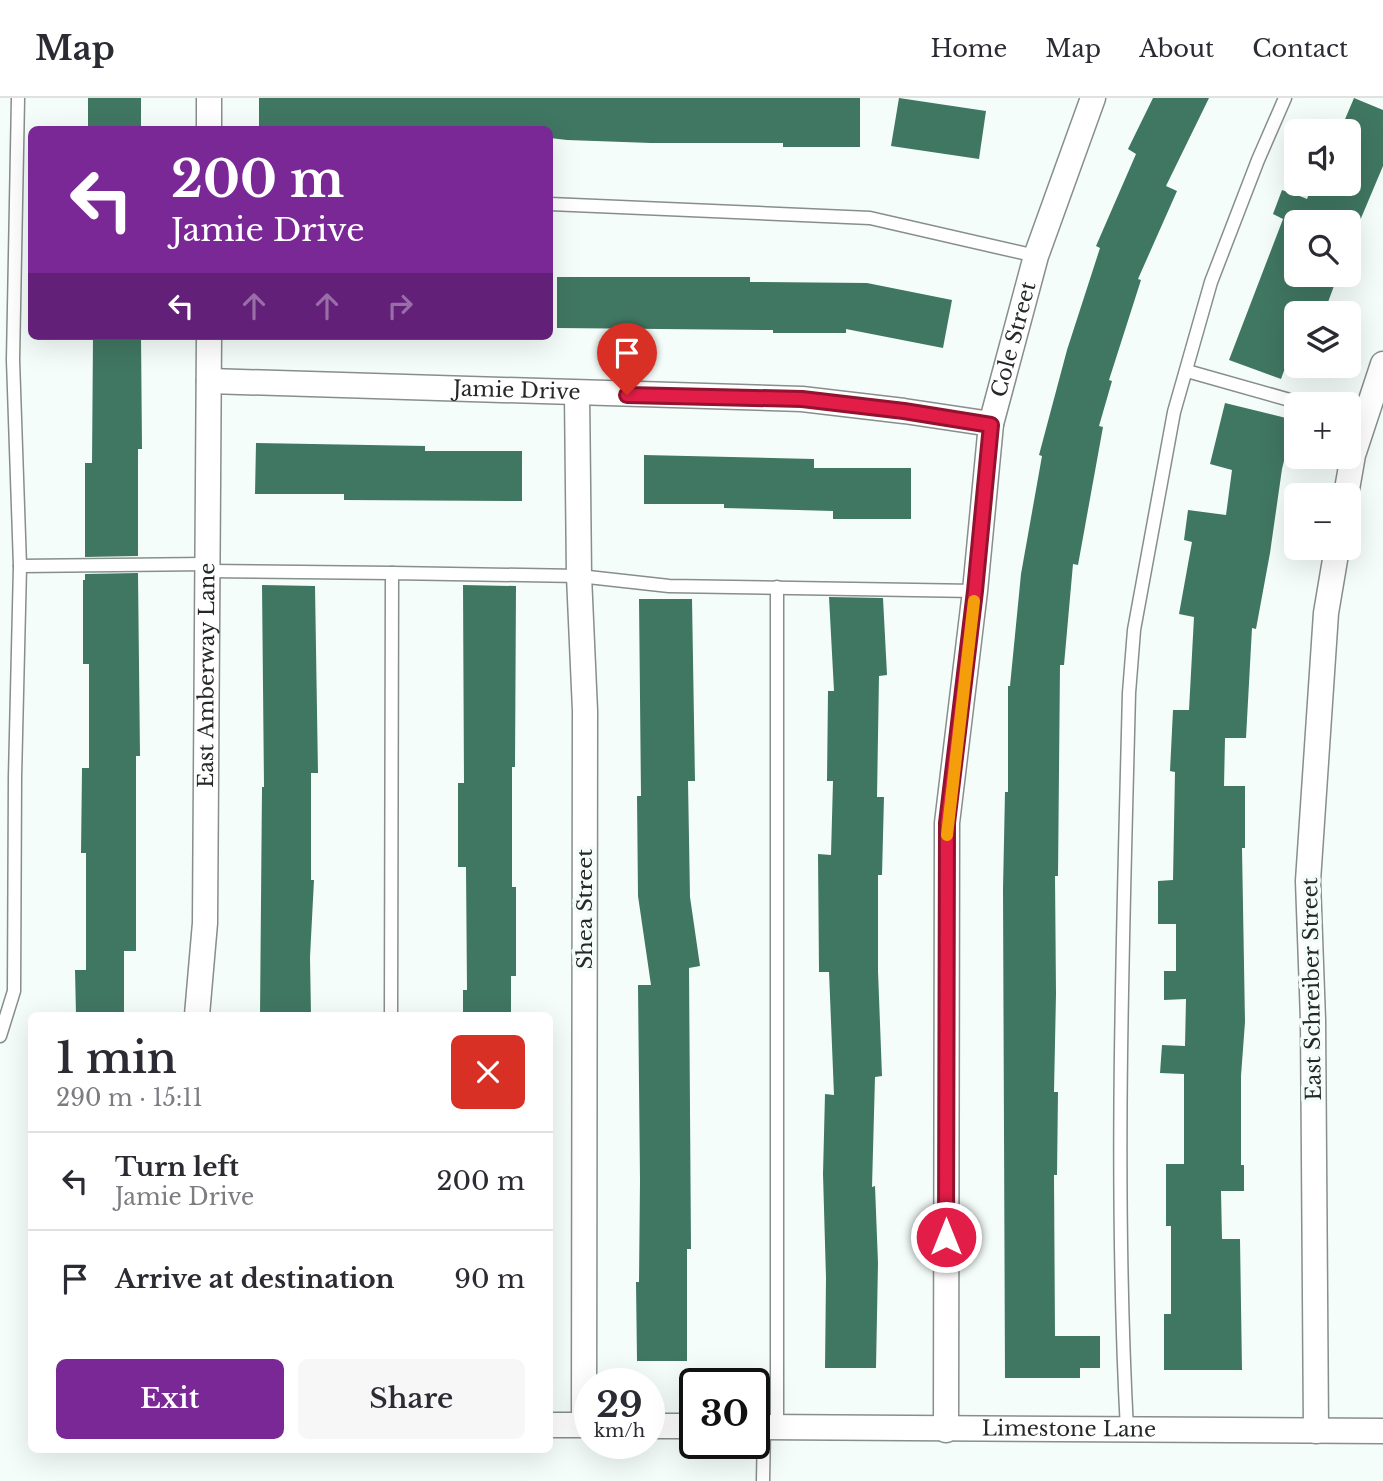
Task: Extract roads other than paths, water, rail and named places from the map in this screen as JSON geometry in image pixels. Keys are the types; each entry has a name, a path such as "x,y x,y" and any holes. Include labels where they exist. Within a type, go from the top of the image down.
{"street":[{"path":"209,98 209,126"},
{"name":"Cole Street","path":"946,1430 947,823 975,591 991,425 1036,256 1093,98"},
{"name":"East Amberway Lane","path":"197,1012 205,923 209,340"},
{"path":"1361,411 1383,364"},
{"name":"Jamie Drive","path":"209,381 802,399 991,425"},
{"name":"Shea Street","path":"577,393 579,576 585,711 587,1368"},
{"name":"East Schreiber Street","path":"1316,1431 1313,1020 1308,881 1326,613 1335,560"},
{"path":"553,1425 574,1425"},
{"name":"Limestone Lane","path":"770,1427 1383,1431"}],"lane":[{"path":"0,1036 14,991 20,566 13,360 18,98"},
{"path":"1127,1430 1122,1331 1121,1099 1129,692 1134,630 1174,412 1211,282 1285,98"},
{"path":"553,204 870,218 1036,256"},
{"path":"1187,371 1284,398"},
{"path":"20,566 579,576 669,586 975,591"},
{"path":"391,1012 392,573"},
{"path":"766,1368 777,587"},
{"path":"762,1481 763,1459"}]}
